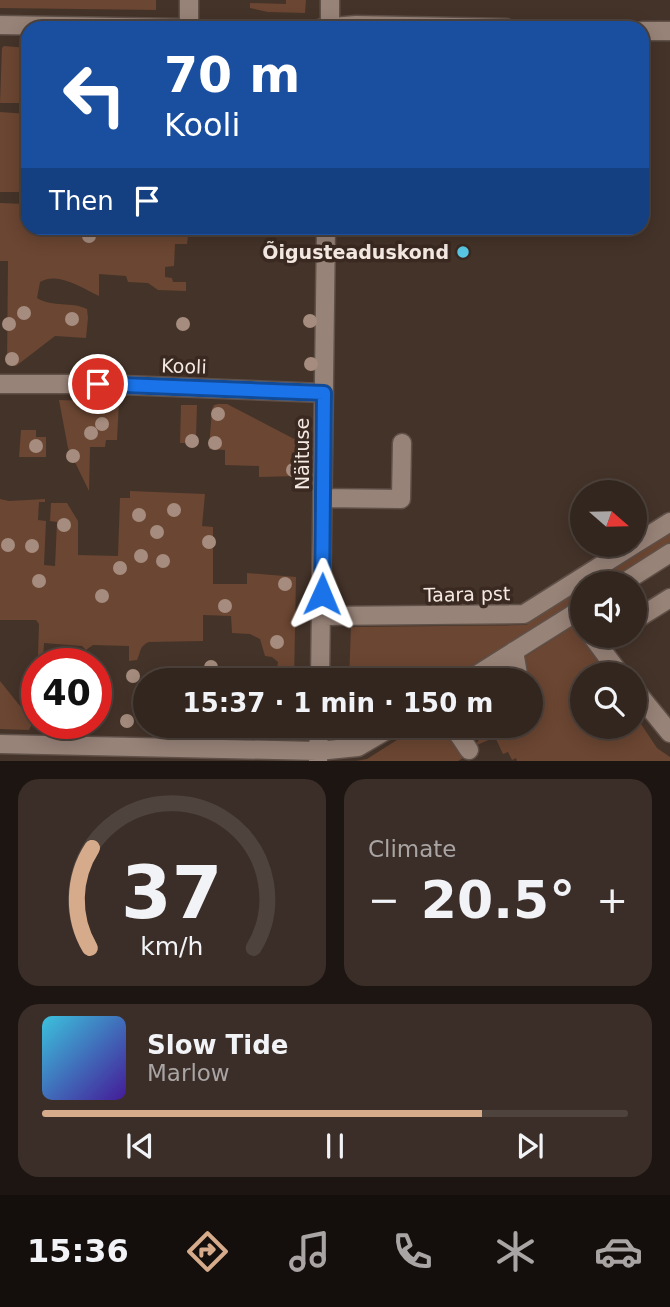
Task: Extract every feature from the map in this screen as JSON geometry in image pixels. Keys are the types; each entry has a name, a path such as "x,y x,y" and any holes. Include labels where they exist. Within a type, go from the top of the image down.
{"street":[{"path":"188,21 189,0"},
{"path":"330,0 330,21"},
{"path":"0,25 21,25"},
{"path":"649,31 670,32"},
{"name":"Näituse","path":"320,668 326,235"},
{"name":"Kooli","path":"0,384 98,384 324,393"},
{"path":"323,498 401,499 401,443"},
{"name":"Taara pst","path":"648,536 670,522"},
{"path":"642,571 670,553"},
{"name":"Taara pst","path":"322,616 524,614 614,557"},
{"path":"647,612 670,598"},
{"path":"487,668 570,620"},
{"path":"514,651 517,668"},
{"path":"647,705 670,733"},
{"path":"318,756 319,738"},
{"path":"0,744 318,756 358,747 373,738"},
{"path":"461,738 469,750"}],"shaded area":[{"path":"0,0 156,0 156,10 0,8"},
{"path":"286,0 306,0 305,13 268,12 250,8 250,3 286,4"},
{"path":"21,47 21,103 0,103 2,48"},
{"path":"0,112 21,114 21,190 0,192"},
{"path":"0,203 21,204 21,235 188,235 187,244 175,244 174,266 165,267 165,277 172,278 173,282 186,282 186,291 158,290 148,283 128,282 126,276 99,274 99,296 62,279 47,279 40,282 37,298 49,303 87,309 86,338 55,336 16,366 7,365 8,261 0,261"},
{"path":"59,400 119,402 117,440 106,440 105,447 90,447 89,491 68,448"},
{"path":"218,404 227,404 300,442 298,476 259,477 259,466 225,465 225,450 209,449 212,409"},
{"path":"181,405 197,405 196,437 193,443 180,443"},
{"path":"21,430 36,430 36,437 46,437 46,457 19,457"},
{"path":"130,491 205,494 202,526 213,527 213,584 247,584 247,573 296,577 294,668 277,668 278,662 265,656 260,639 250,634 232,633 231,616 203,615 203,641 149,642 142,647 137,660 129,661 129,646 93,645 84,648 44,643 44,648 38,648 39,624 36,620 0,620 0,499 45,499 45,502 39,502 38,520 46,521 44,565 55,566 57,522 50,521 51,503 67,503 78,521 78,555 118,556 120,498 130,498"},
{"path":"670,529 670,546 631,571 604,571 626,557 647,557 648,543"},
{"path":"570,593 570,609 477,668 349,668 351,627 526,625"},
{"path":"570,628 570,648 590,648 600,662 570,662 570,739 647,739 647,733 657,748 670,757 670,761 517,761 516,758 512,760 508,752 503,754 495,738 543,738 543,668 522,668 520,660"},
{"path":"0,681 21,707 21,730 0,729"},
{"path":"400,738 453,738 465,757 458,761 356,761 367,759"},
{"path":"480,738 493,738 475,746"}],"place":[{"name":"Õigusteaduskond","path":"463,252"}],"route":[{"path":"98,384 324,393 322,594"}]}
